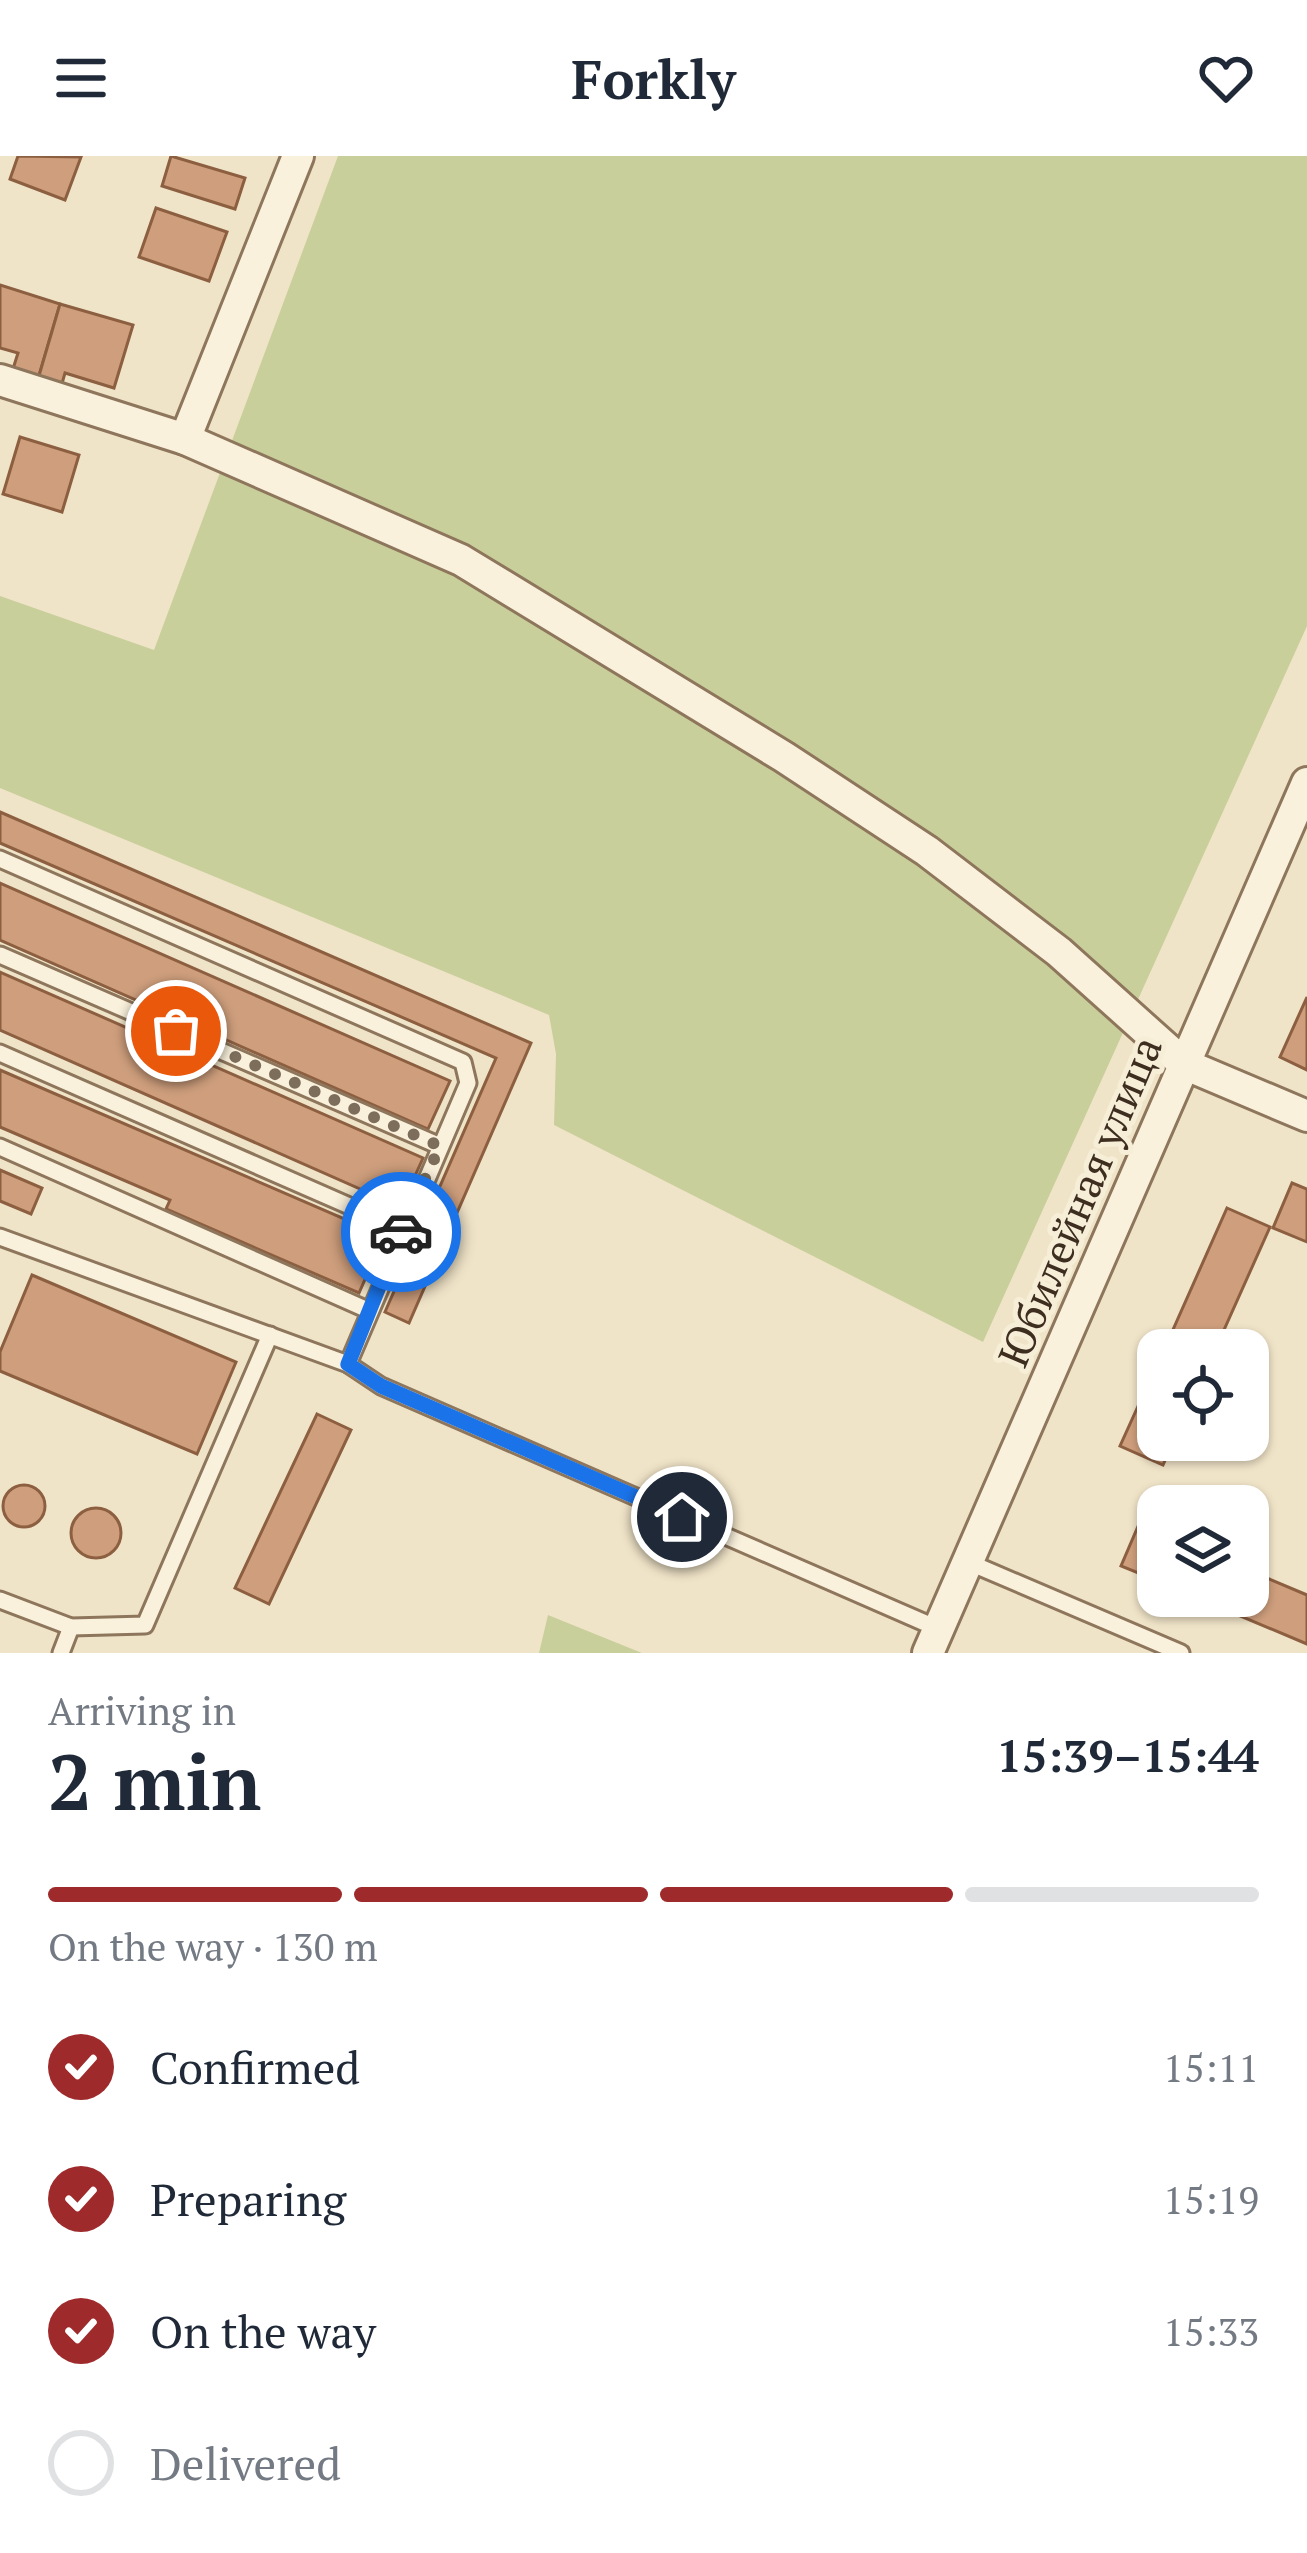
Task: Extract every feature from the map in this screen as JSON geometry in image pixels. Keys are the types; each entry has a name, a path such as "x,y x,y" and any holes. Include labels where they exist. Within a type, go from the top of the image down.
{"street":[{"path":"185,439 298,156"},
{"path":"0,380 185,439 461,560 784,757 926,851 1059,952 1184,1064 1307,1115"},
{"name":"Юбилейная улица","path":"934,1641 1307,783"}],"lane":[{"path":"0,859 463,1062 468,1083 348,1364"},
{"path":"0,955 440,1146"},
{"path":"0,1053 402,1229"},
{"path":"0,1147 370,1311"},
{"path":"0,1237 348,1364 381,1386 934,1641"},
{"path":"0,1600 70,1627 145,1625 271,1336"},
{"path":"968,1562 1181,1653"},
{"path":"61,1653 70,1627"}],"green space":[{"path":"338,156 1307,156 1307,626 983,1342 554,1125 556,1054 549,1015 0,788 0,596 154,650"},
{"path":"548,1615 642,1653 539,1653"}],"building":[{"path":"18,156 81,157 65,200 10,179"},
{"path":"171,156 245,178 235,209 162,186"},
{"path":"156,208 227,232 209,281 139,257"},
{"path":"0,285 60,304 38,379 12,372 18,353 0,348"},
{"path":"60,304 133,325 114,388 65,373 61,387 38,379"},
{"path":"20,437 79,455 62,512 3,494"},
{"path":"0,812 531,1043 409,1323 385,1312 496,1058 0,843"},
{"path":"0,883 450,1081 428,1129 0,940"},
{"path":"0,972 423,1158 401,1207 0,1030"},
{"path":"1307,997 1307,1070 1280,1057"},
{"path":"0,1070 384,1236 359,1293 166,1209 170,1200 0,1127"},
{"path":"0,1170 42,1188 31,1214 0,1201"},
{"path":"1292,1183 1307,1189 1307,1242 1273,1228"},
{"path":"1227,1208 1270,1227 1224,1329 1173,1329"},
{"path":"32,1275 236,1362 197,1454 0,1371 0,1352"},
{"path":"1137,1408 1137,1454 1120,1446"},
{"path":"317,1414 351,1430 269,1604 235,1588"},
{"path":"24,1485 39,1491 45,1506 39,1521 24,1527 9,1521 3,1506 9,1491"},
{"path":"96,1508 114,1515 121,1533 114,1551 96,1558 78,1551 71,1533 78,1515"},
{"path":"1137,1529 1137,1572 1121,1566"},
{"path":"1269,1579 1307,1595 1307,1644 1243,1617 1269,1617"}],"way so far":[{"path":"176,1031 440,1146 401,1232"}],"route":[{"path":"401,1232 348,1364 381,1386 682,1517"}]}
